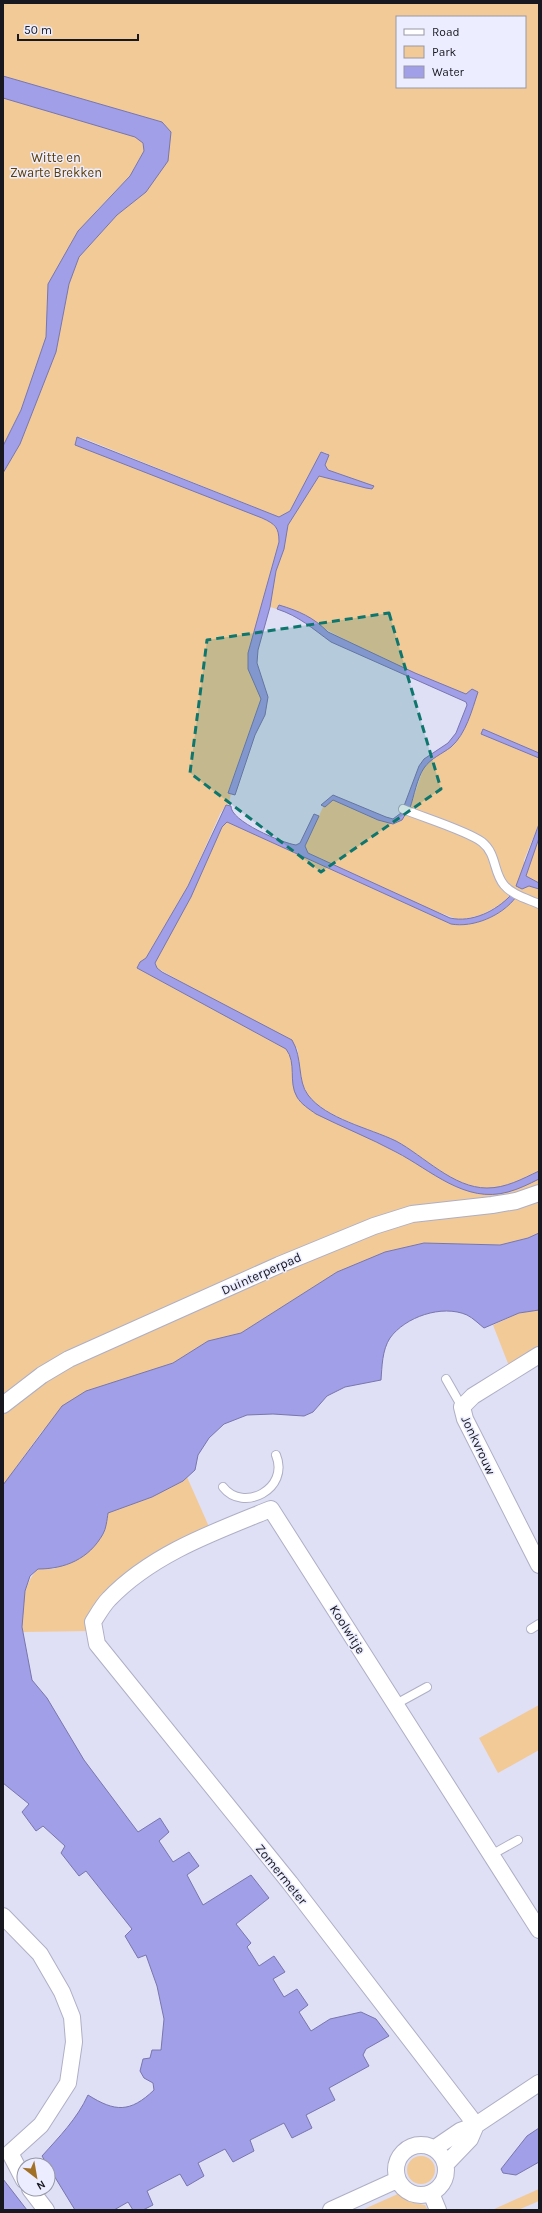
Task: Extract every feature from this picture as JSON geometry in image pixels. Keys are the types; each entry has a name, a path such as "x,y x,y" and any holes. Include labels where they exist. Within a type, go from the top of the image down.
{"street":[{"name":"Duinterperpad","path":"3,1405 42,1375 69,1359 335,1241 412,1214 498,1204 516,1201 539,1193"},
{"name":"Jonkvrouw","path":"539,1355 473,1396 462,1407 465,1419 539,1565"},
{"name":"Zomermeter","path":"271,1508 212,1533 148,1566 108,1600 93,1622 97,1644 295,1889 476,2125"},
{"name":"Koolwitje","path":"271,1508 539,1930"},
{"path":"3,1916 40,1954 62,1992 72,2017 74,2042 68,2082 41,2125 6,2154 16,2168"},
{"path":"435,2148 460,2131 476,2125 539,2083"},
{"path":"446,2164 470,2139 476,2125"},
{"path":"418,2144 435,2148 442,2155 446,2164 446,2176 441,2186 431,2193 416,2195 408,2192 397,2180 395,2167 402,2152 409,2147 418,2144"},
{"path":"332,2210 397,2180"},
{"path":"431,2193 438,2210"},
{"path":"36,2197 46,2210"}],"lane":[{"path":"403,809 482,841 492,854 499,878 504,885 514,893 539,904"},
{"path":"446,1379 462,1407"},
{"path":"223,1487 229,1494 237,1497 250,1498 263,1494 272,1486 280,1473 280,1464 276,1455"},
{"path":"263,1494 271,1508"},
{"path":"531,1629 539,1624"},
{"path":"396,1704 427,1687"},
{"path":"490,1855 518,1840"}],"highlighted area":[{"path":"389,613 441,789 321,872 190,773 207,640"}],"green space":[{"path":"3,3 539,3 539,753 483,729 481,734 539,758 539,824 524,860 525,887 532,886 539,889 539,900 519,892 506,882 501,873 495,853 490,845 410,808 423,769 466,724 470,692 466,694 418,676 279,605 277,609 270,607 276,571 284,549 288,525 316,478 321,475 366,488 372,489 373,486 328,470 325,465 327,453 321,452 290,511 279,517 83,438 77,437 75,444 262,518 273,524 277,529 279,537 279,542 248,653 261,699 228,792 231,794 228,806 226,805 220,814 188,886 146,958 137,968 287,1049 292,1063 295,1090 304,1105 407,1158 453,1185 463,1189 484,1194 492,1194 513,1190 539,1179 539,1188 328,1240 3,1400 3,473 20,444 56,352 69,284 79,257 117,215 146,192 171,132 162,122 3,76"},
{"name":"Witte en Zwarte Brekken","path":"3,93 142,134 144,151 130,176 97,210 47,313 46,337 21,410 3,446"},
{"path":"333,800 378,820 397,823 405,815 447,829 470,839 484,849 491,861 499,883 511,895 500,905 481,915 460,920 432,910 308,853 305,846 323,807"},
{"path":"227,822 451,924 468,924 486,919 503,910 516,897 539,908 539,1171 514,1182 494,1188 474,1187 450,1177 407,1147 385,1136 349,1122 316,1103 308,1095 303,1085 297,1048 157,968 155,959 191,897 222,827"},
{"path":"539,838 539,883 526,876"},
{"path":"539,1197 539,1233 528,1238 500,1245 424,1243 337,1272 241,1333 208,1341 173,1363 146,1372 43,1430 3,1485 3,1410 44,1378 161,1322 413,1218"},
{"path":"539,1310 539,1351 509,1366 493,1325 519,1313"},
{"path":"187,1477 210,1529 154,1556 90,1631 23,1632 22,1607 24,1598 29,1582 38,1569 54,1569 104,1534 108,1513 152,1497"},
{"path":"539,1705 539,1750 498,1773 479,1738"},
{"path":"421,2156 431,2160 435,2170 431,2180 421,2184 411,2180 407,2170 411,2160"},
{"path":"539,2189 539,2201 518,2210 492,2210"},
{"path":"398,2194 410,2202 425,2205 428,2210 362,2210"}],"water":[{"path":"3,76 162,122 171,132 168,161 146,192 117,215 79,257 69,284 56,352 20,444 3,473 3,446 21,410 46,337 48,284 78,231 130,176 144,151 143,143 135,137 3,98"},
{"path":"77,437 279,517 290,511 321,452 329,455 325,465 328,470 374,486 372,489 366,488 319,476 288,525 284,549 276,571 270,607 258,650 257,663 268,697 265,715 255,735 235,795 228,793 261,699 248,669 248,653 279,542 277,529 273,524 262,518 75,445"},
{"path":"279,605 305,615 317,622 328,632 415,673 466,694 472,689 478,692 471,714 461,735 451,747 430,761 424,768 410,808 404,806 419,766 424,759 448,743 456,733 467,705 466,702 331,642 299,619 277,609"},
{"path":"483,729 539,753 539,758 481,734"},
{"path":"333,795 393,819 401,813 405,815 402,820 393,824 378,820 333,800 325,807 321,805"},
{"path":"226,805 231,806 233,812 247,824 269,836 296,845 300,843 314,814 319,816 305,846 308,853 450,918 467,919 475,917 491,911 511,895 516,897 503,910 486,919 468,924 451,924 227,822 222,827 191,897 155,963 157,968 162,972 292,1040 298,1054 302,1083 308,1095 316,1103 337,1117 396,1141 439,1170 462,1183 474,1187 494,1188 514,1182 539,1171 539,1179 508,1192 492,1194 477,1193 463,1189 435,1176 409,1159 386,1147 316,1114 299,1100 294,1091 291,1060 286,1049 137,968 140,962 146,958 188,886"},
{"path":"539,824 539,838 526,876 539,883 539,889 529,886 522,889 516,886"},
{"path":"539,1233 539,1310 519,1313 484,1328 469,1316 457,1312 436,1312 425,1314 414,1319 397,1331 387,1343 383,1359 381,1380 345,1387 327,1396 313,1412 304,1416 273,1414 247,1415 224,1424 209,1438 198,1455 195,1470 183,1481 152,1497 108,1513 106,1527 103,1534 91,1550 67,1565 48,1569 38,1569 30,1576 25,1591 22,1627 32,1680 47,1698 84,1760 138,1832 160,1818 169,1832 159,1841 173,1862 189,1852 199,1866 187,1875 203,1905 251,1875 269,1898 236,1924 251,1943 247,1947 259,1966 274,1956 285,1972 273,1979 284,1997 297,1989 308,2005 299,2012 311,2031 330,2019 361,2012 376,2019 389,2036 366,2049 363,2055 369,2066 329,2088 335,2100 306,2115 312,2128 292,2138 284,2123 250,2140 254,2151 233,2162 225,2149 198,2163 204,2176 187,2186 180,2174 147,2191 153,2205 143,2210 133,2210 128,2202 114,2210 75,2210 56,2179 56,2157 42,2156 73,2120 84,2104 88,2095 106,2105 122,2108 137,2103 154,2090 153,2083 144,2078 140,2071 143,2059 150,2058 152,2050 161,2050 164,2019 157,1986 146,1955 138,1958 125,1936 132,1929 86,1871 79,1876 61,1853 65,1846 43,1826 36,1831 22,1812 29,1804 3,1783 3,1485 62,1406 86,1391 173,1363 208,1341 241,1333 337,1272 385,1252 424,1243 500,1245 528,1238"},
{"path":"539,2128 539,2162 516,2175 503,2173 501,2169 527,2136"},
{"path":"3,2179 27,2210 3,2210"}]}
